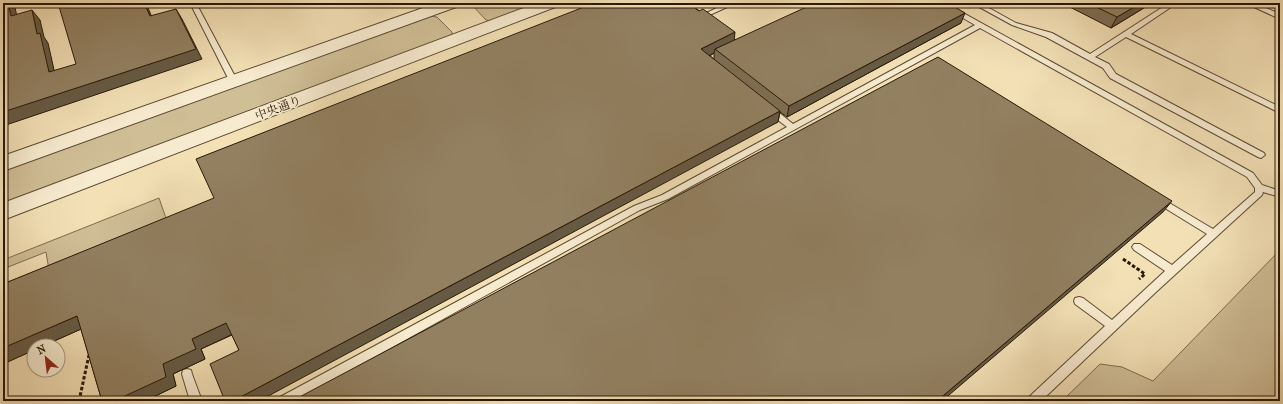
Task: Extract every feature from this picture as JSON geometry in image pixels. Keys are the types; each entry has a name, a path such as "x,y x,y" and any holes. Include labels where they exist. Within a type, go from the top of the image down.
{"street":[{"name":"中央通り","path":"3,164 234,82 456,12 552,3"},
{"name":"中央通り","path":"3,212 456,12"}],"lane":[{"path":"193,3 234,82"},
{"path":"699,18 733,3"},
{"path":"940,3 1250,174 1259,187 1259,193 1033,401"},
{"path":"975,3 1014,24 1049,35 1106,66 1113,76 1261,155"},
{"path":"1090,57 1174,3"},
{"path":"1248,3 1280,16"},
{"path":"284,401 637,208 665,197 980,25"},
{"path":"1126,34 1280,110"},
{"path":"923,56 935,63"},
{"path":"764,105 792,127"},
{"path":"1259,187 1280,194"},
{"path":"1152,196 1214,234"},
{"path":"1137,247 1173,271"},
{"path":"1079,301 1113,326"},
{"path":"187,374 196,401"}],"path":[{"path":"1123,259 1144,274 1138,279"},
{"path":"79,401 91,348"}],"shaded area":[{"path":"540,3 491,21 486,20 471,4"},
{"path":"430,16 437,17 452,32 452,35 3,205 3,171"},
{"path":"159,198 169,227 50,276 46,252 3,269 3,260"},
{"path":"1280,250 1280,401 1062,401 1100,364 1122,367 1153,381"}],"building":[{"path":"3,3 8,3 11,16 32,10 37,34 40,33 49,72 76,64 58,3 144,3 150,16 176,9 196,49 3,112"},
{"path":"594,3 694,3 697,5 695,7 696,9 699,11 703,9 735,32 701,49 780,111 233,401 225,401 210,364 239,350 226,323 192,339 196,349 163,364 166,377 114,401 102,401 77,316 3,348 3,284 214,198 196,159"},
{"path":"815,3 948,3 965,13 789,106 715,49"},
{"path":"1088,3 1141,3 1117,17"},
{"path":"938,57 1172,201 937,401 292,401"}]}
